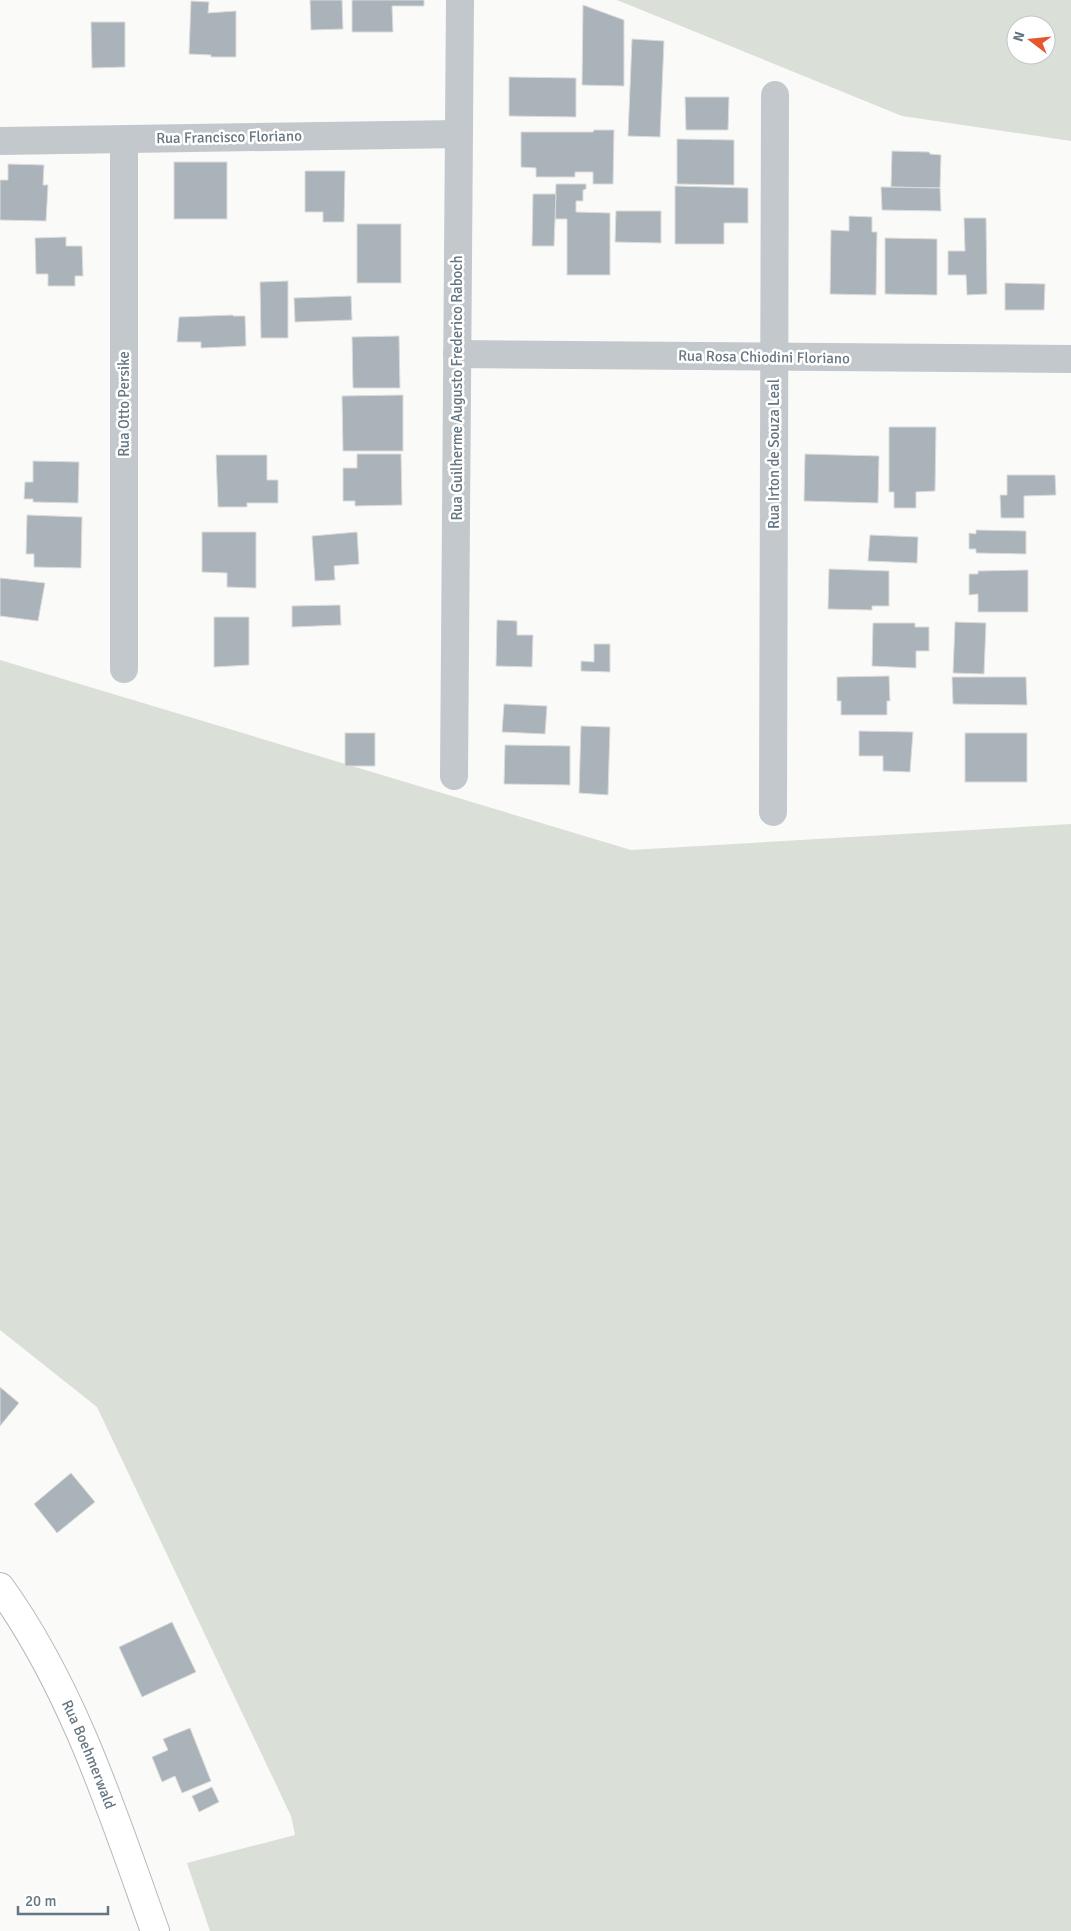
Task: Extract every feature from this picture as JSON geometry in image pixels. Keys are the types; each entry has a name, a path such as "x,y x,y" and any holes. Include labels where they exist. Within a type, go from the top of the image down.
{"main road":[{"name":"Rua Boehmerwald","path":"0,1587 44,1658 85,1743 155,1931"}],"street":[{"name":"Rua Guilherme Augusto Frederico Raboch","path":"454,776 460,0"},
{"name":"Rua Irton de Souza Leal","path":"774,812 775,95"},
{"name":"Rua Francisco Floriano","path":"0,141 459,134"},
{"name":"Rua Otto Persike","path":"124,139 124,669"},
{"name":"Rua Rosa Chiodini Floriano","path":"457,354 1071,359"}],"shaded area":[{"path":"617,0 1071,0 1071,141 902,116"},
{"path":"0,660 631,850 1071,824 1071,1931 210,1931 187,1863 295,1835 291,1816 97,1407 0,1330"}],"building":[{"path":"310,0 342,0 343,29 311,30"},
{"path":"352,0 424,0 424,6 392,6 393,32 352,32"},
{"path":"191,1 209,2 208,13 236,11 236,57 211,57 211,55 189,54"},
{"path":"583,5 624,20 624,86 582,85"},
{"path":"91,22 125,22 125,67 92,68"},
{"path":"632,39 664,41 660,137 628,136"},
{"path":"509,77 576,78 576,117 509,116"},
{"path":"685,97 729,97 728,130 686,130"},
{"path":"594,130 614,130 613,184 593,184 593,172 575,172 575,177 536,177 536,168 521,167 521,132 593,132"},
{"path":"677,139 734,140 734,185 677,184"},
{"path":"892,151 929,152 930,154 941,155 940,188 891,187"},
{"path":"174,162 227,162 227,219 174,219"},
{"path":"8,164 44,165 43,185 48,185 46,221 0,220 0,180 8,180"},
{"path":"305,171 345,171 344,222 323,222 323,212 305,212"},
{"path":"556,184 586,184 586,189 583,190 583,201 576,201 576,212 610,213 610,275 567,275 567,219 555,219"},
{"path":"675,186 748,188 748,223 724,223 724,244 675,244"},
{"path":"881,187 940,188 941,211 882,210"},
{"path":"533,194 556,194 554,246 532,246"},
{"path":"616,211 661,211 661,243 615,242"},
{"path":"849,216 872,217 872,232 877,232 876,295 830,294 831,230 849,231"},
{"path":"964,218 986,218 987,294 967,295 966,275 948,275 948,251 965,251"},
{"path":"357,224 401,224 401,283 357,283"},
{"path":"66,237 66,246 82,246 83,276 75,276 75,286 48,286 48,274 36,274 35,238"},
{"path":"885,238 937,239 937,295 885,294"},
{"path":"288,281 288,338 261,338 260,282"},
{"path":"1005,283 1045,284 1044,310 1005,310"},
{"path":"351,296 352,320 295,322 294,298"},
{"path":"245,316 246,346 201,348 201,342 177,342 179,317"},
{"path":"399,336 400,388 353,388 352,337"},
{"path":"403,395 403,451 343,451 342,396"},
{"path":"889,427 936,427 935,491 916,492 916,508 894,508 894,492 889,492"},
{"path":"357,454 401,454 402,505 355,506 355,501 343,501 343,468 357,468"},
{"path":"805,454 879,456 878,503 804,501"},
{"path":"216,455 267,455 267,480 278,480 278,503 247,503 247,507 218,507"},
{"path":"33,461 79,462 78,503 33,502 33,499 24,499 25,482 33,482"},
{"path":"1007,475 1055,475 1056,495 1024,496 1024,518 1001,518 1000,495 1007,495"},
{"path":"27,515 82,517 81,568 34,567 34,554 26,554"},
{"path":"976,530 1026,531 1026,554 976,553 976,549 969,549 969,533 976,534"},
{"path":"202,532 256,532 256,588 227,587 227,573 202,572"},
{"path":"357,532 359,564 334,566 335,580 315,581 312,536"},
{"path":"870,535 918,537 917,563 868,561"},
{"path":"829,569 889,571 889,606 872,606 872,610 828,609"},
{"path":"1028,570 1028,612 978,612 978,594 969,595 969,574 978,574 978,571"},
{"path":"0,578 45,583 38,621 0,616"},
{"path":"340,605 341,625 292,627 292,606"},
{"path":"214,617 249,617 249,665 214,667"},
{"path":"497,620 517,621 517,635 533,635 532,667 496,666"},
{"path":"955,622 986,623 984,674 953,673"},
{"path":"873,623 915,623 915,627 929,627 929,651 916,651 916,668 872,666"},
{"path":"594,644 610,644 610,672 581,671 581,661 594,662"},
{"path":"889,676 890,701 887,701 887,715 841,715 841,701 837,701 837,677"},
{"path":"952,677 1026,677 1027,705 953,704"},
{"path":"504,704 547,706 545,734 502,732"},
{"path":"581,726 610,727 608,795 579,793"},
{"path":"859,731 913,732 910,772 883,771 883,756 859,756"},
{"path":"345,733 375,733 375,766 345,766"},
{"path":"965,733 1027,733 1027,782 965,782"},
{"path":"505,745 570,746 570,785 504,784"},
{"path":"0,1387 19,1403 0,1426"},
{"path":"71,1473 95,1502 57,1533 34,1504"},
{"path":"172,1622 196,1672 142,1697 119,1647"},
{"path":"190,1728 211,1781 182,1793 175,1776 162,1782 152,1757 168,1750 163,1739"},
{"path":"212,1787 219,1802 199,1812 192,1796"}]}
